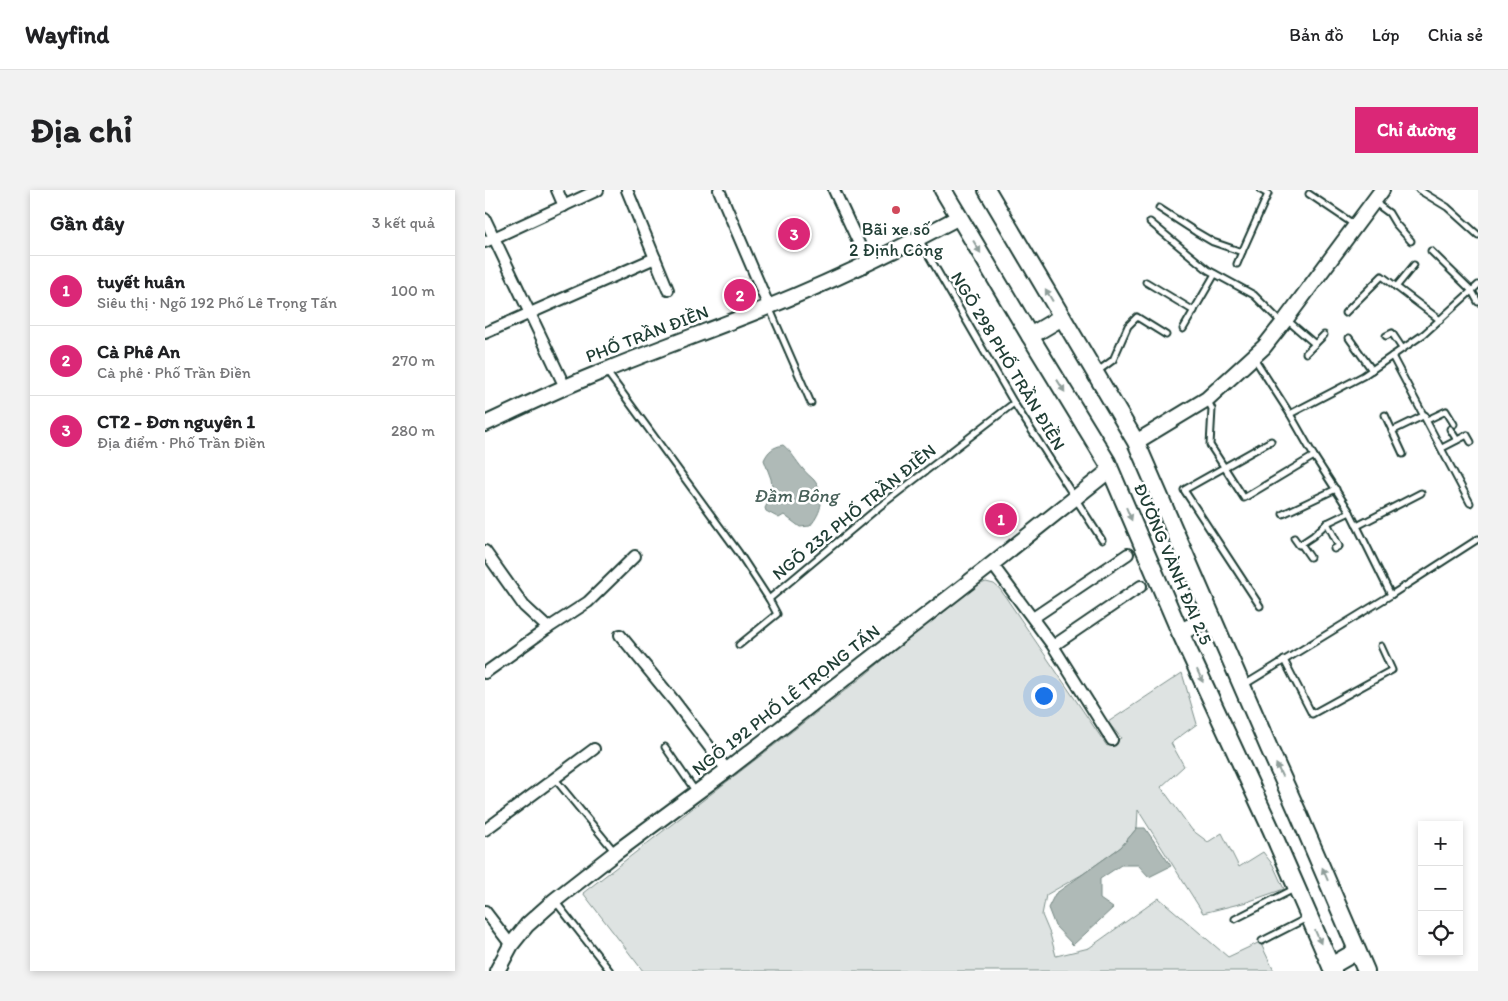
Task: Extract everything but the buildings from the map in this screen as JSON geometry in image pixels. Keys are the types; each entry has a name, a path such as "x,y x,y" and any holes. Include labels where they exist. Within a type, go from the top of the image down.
{"main road":[{"name":"ĐƯỜNG VÀNH ĐAI 2.5","path":"943,190 1107,462 1180,632 1271,829 1332,968"},
{"name":"ĐƯỜNG VÀNH ĐAI 2.5","path":"987,190 1136,442 1366,971"},
{"path":"1030,336 1062,317"},
{"path":"1180,632 1212,617"},
{"path":"1332,968 1357,951"}],"street":[{"path":"557,190 564,206"},
{"path":"489,240 598,190"},
{"path":"627,190 668,290"},
{"path":"719,190 769,307"},
{"path":"834,190 868,263"},
{"path":"1136,442 1207,399 1264,347 1378,196"},
{"name":"PHỐ TRẦN ĐIỀN","path":"485,424 605,370 769,307 868,263 959,216"},
{"path":"485,218 489,240 530,313 565,387"},
{"path":"485,333 655,258"},
{"name":"NGÕ 192 PHỐ LÊ TRỌNG TẤN","path":"497,971 511,945 527,925 555,900 615,852 727,770 1110,470"},
{"path":"485,551 524,606 548,628"},
{"path":"1033,618 1128,554"},
{"path":"485,673 587,602 635,556"},
{"path":"992,564 1053,646 1112,740"},
{"path":"1053,646 1141,586"},
{"path":"620,634 727,770"},
{"path":"485,830 594,749"},
{"path":"485,912 511,945"}],"lane":[{"path":"1237,264 1268,194 1261,190"},
{"path":"1419,190 1447,208 1478,235"},
{"path":"1309,194 1355,225"},
{"path":"1378,196 1395,223 1411,241"},
{"path":"1159,208 1213,242 1242,252"},
{"path":"1150,222 1208,270 1254,295 1315,344"},
{"name":"NGÕ 298 PHỐ TRẦN ĐIỀN","path":"919,238 1014,404 1101,540"},
{"path":"1431,252 1472,291 1478,302"},
{"path":"1397,287 1414,265"},
{"path":"1183,329 1215,274"},
{"path":"1345,313 1382,276 1440,320"},
{"path":"1146,282 1194,311"},
{"path":"1290,414 1372,370 1424,334 1478,285"},
{"path":"769,307 811,403"},
{"path":"1095,373 1113,360 1128,326 1137,317 1166,335"},
{"path":"1386,336 1392,333 1402,348"},
{"path":"1306,354 1324,335"},
{"path":"1349,338 1372,370"},
{"path":"1392,356 1470,503"},
{"path":"1253,357 1350,512 1391,596"},
{"name":"NGÕ 232 PHỐ TRẦN ĐIỀN","path":"605,370 739,553 769,599 879,507 1014,404"},
{"path":"1207,399 1212,409 1210,444 1223,468 1244,498 1314,456"},
{"path":"1392,431 1446,411 1454,424"},
{"path":"1385,415 1403,454"},
{"path":"1450,429 1457,440"},
{"path":"1442,448 1467,435 1471,442"},
{"path":"1260,606 1184,490 1271,442"},
{"path":"1283,514 1336,489"},
{"path":"1357,526 1421,493"},
{"path":"1301,544 1327,523 1350,512"},
{"path":"1327,523 1339,546 1334,549"},
{"path":"1294,538 1310,557"},
{"path":"1242,686 1391,596 1478,539"},
{"path":"739,645 777,614 769,599"},
{"path":"1285,660 1311,714 1392,670 1381,646"},
{"path":"665,747 696,793"},
{"path":"555,779 615,852"},
{"path":"1235,919 1296,887"},
{"path":"555,900 610,971"},
{"path":"1262,941 1309,916"}],"shaded area":[{"path":"986,582 994,584 1000,589 1107,746 1121,738 1108,722 1182,673 1197,724 1171,743 1184,766 1161,787 1192,830 1208,842 1222,833 1239,867 1263,852 1273,865 1284,889 1247,902 1203,913 1138,810 1137,828 1121,847 1083,874 1046,895 1042,915 1056,956 1089,948 1159,898 1228,957 1260,942 1274,971 643,971 583,893 865,675 967,589"}],"water":[{"name":"Đầm Bông","path":"783,445 814,480 820,492 820,510 810,526 800,527 784,515 779,518 766,511 765,508 773,493 771,479 764,460 771,450"},
{"path":"1137,828 1145,828 1171,866 1149,877 1138,865 1121,865 1100,879 1100,899 1113,908 1073,945 1055,926 1048,908 1055,894 1121,847"}],"place":[{"name":"Bãi xe số 2 Định Công","path":"896,210"},
{"name":"CT2 - Đơn nguyên 1","path":"794,234"},
{"name":"Cà Phê An","path":"740,295"},
{"name":"tuyết huân","path":"1001,519"}]}
